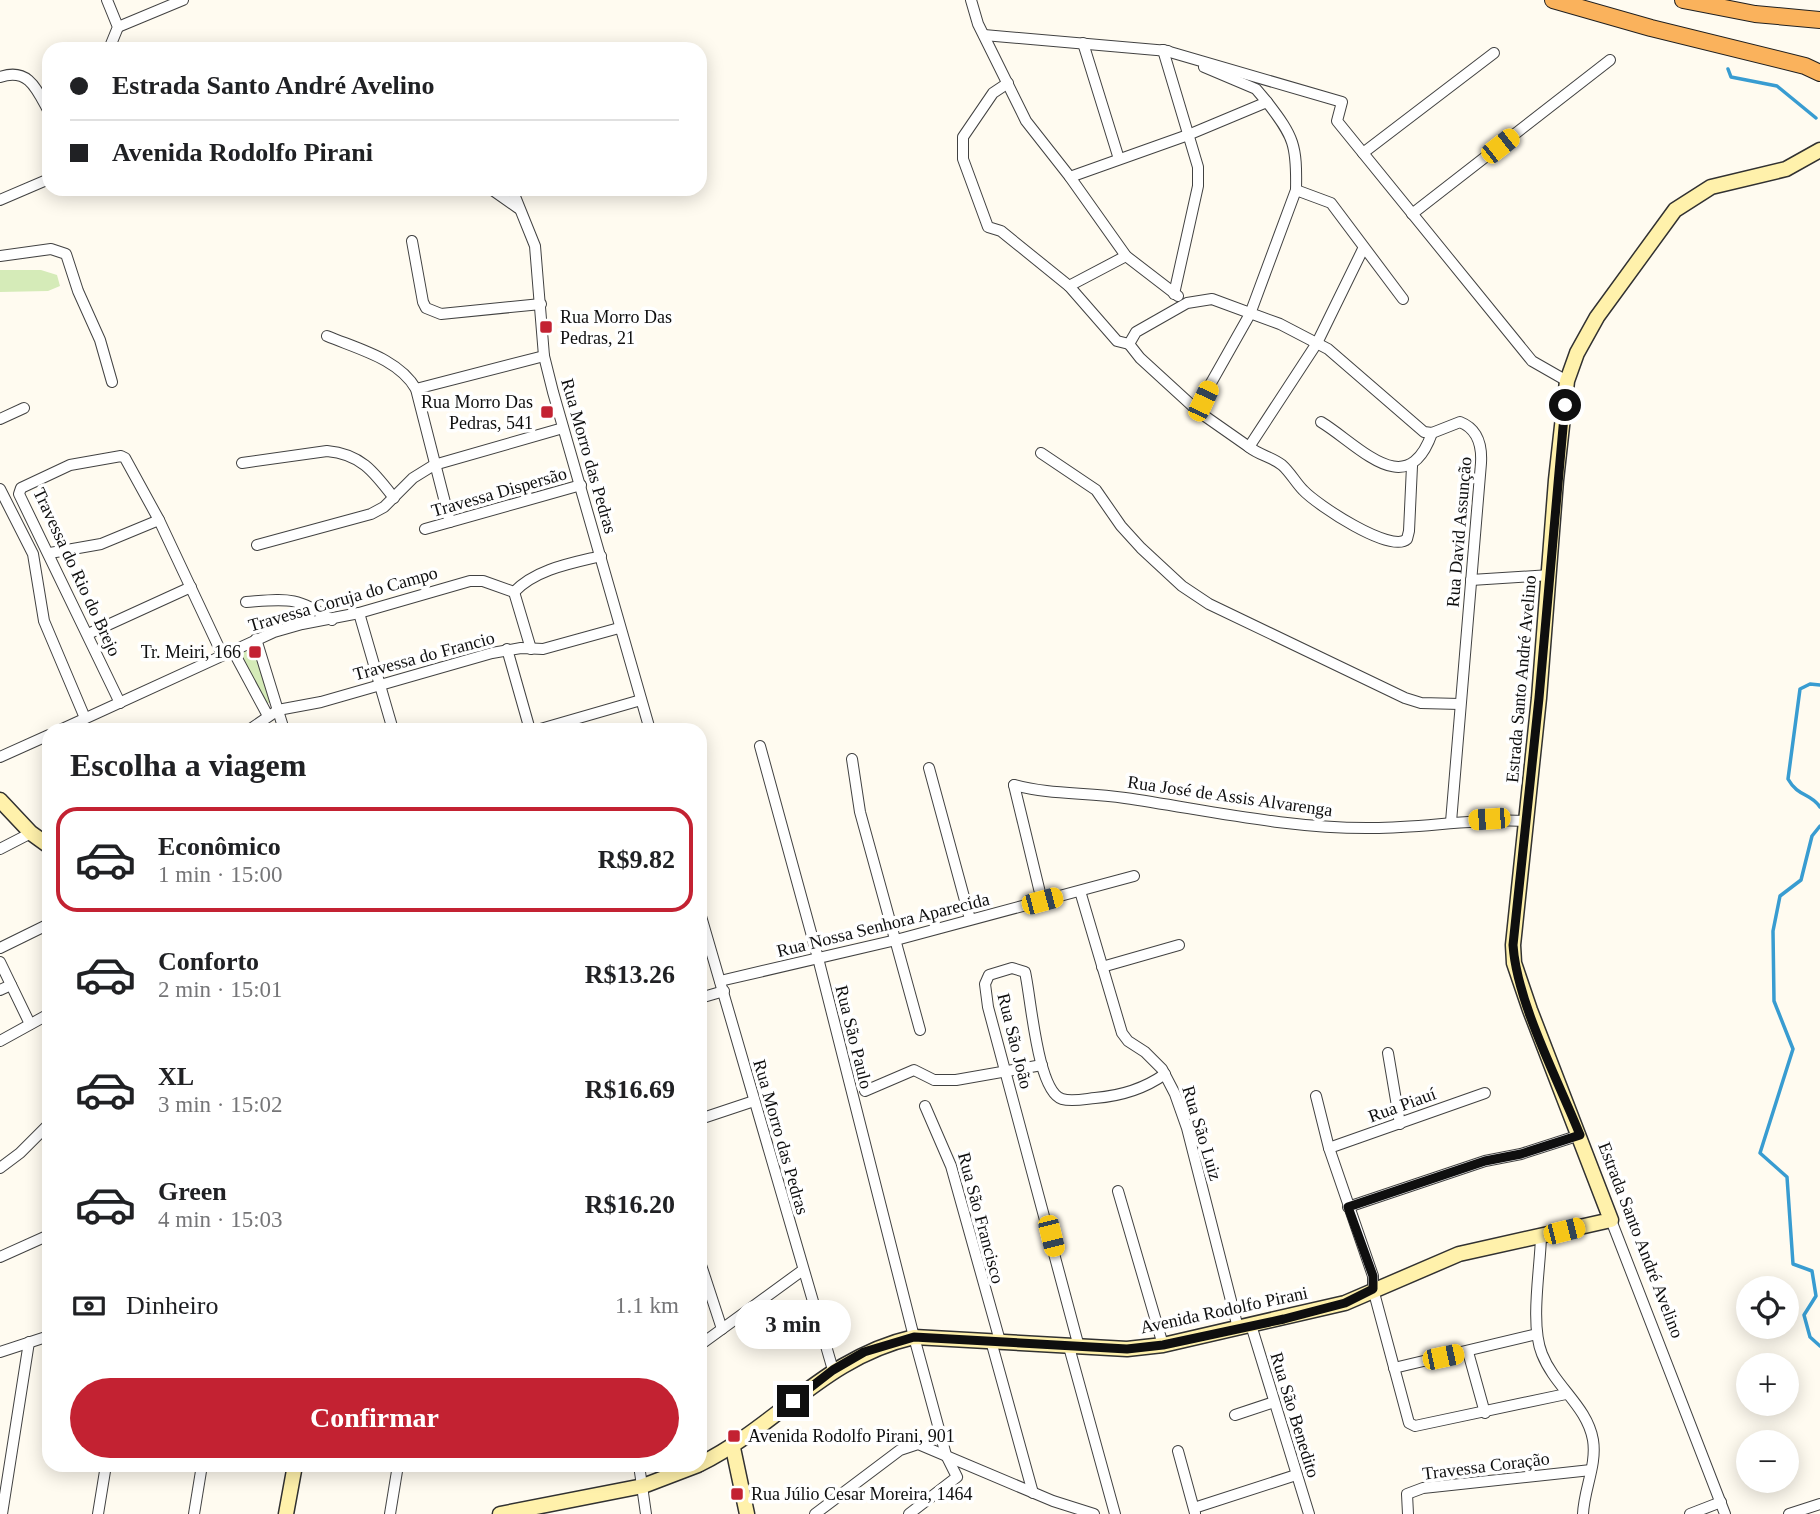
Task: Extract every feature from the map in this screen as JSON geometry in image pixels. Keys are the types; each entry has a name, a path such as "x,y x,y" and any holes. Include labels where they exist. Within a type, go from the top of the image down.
{"highway":[{"path":"1553,0 1651,28 1805,66 1820,73"},
{"path":"1683,0 1755,14 1820,20"}],"main road":[{"name":"Estrada Santo André Avelino","path":"1611,1220 1514,963 1515,923 1527,821 1567,381 1577,353 1597,317 1675,210 1711,187 1786,169 1820,150"},
{"path":"0,800 42,841"},
{"name":"Avenida Rodolfo Pirani","path":"707,1460 733,1448 833,1370 883,1344 914,1337 1127,1349 1163,1345 1345,1303 1460,1254 1611,1220"},
{"path":"733,1448 747,1514"},
{"path":"286,1514 294,1472"},
{"name":"Avenida Rodolfo Pirani","path":"500,1514 550,1509 643,1486 679,1472"}],"street":[{"path":"107,0 118,27 113,42"},
{"path":"118,27 183,0"},
{"path":"971,0 984,35 1026,121 1126,256 1187,303"},
{"path":"984,35 1163,50 1342,102 1337,121 1532,361 1567,381"},
{"path":"1083,43 1119,159"},
{"path":"1163,50 1256,89 1287,128 1297,152 1296,190 1250,314 1211,383 1199,412"},
{"path":"1163,50 1198,167 1198,186 1174,294"},
{"path":"1363,153 1494,53"},
{"path":"1412,214 1610,60"},
{"path":"0,77 22,74 29,78 42,100"},
{"path":"1008,83 993,93 963,137 963,159 988,228 1001,231 1069,286 1117,341 1129,344 1140,358 1199,412 1249,447 1282,465 1305,493 1385,542 1399,544 1407,540 1412,466 1423,456 1432,433 1418,428 1317,343 1212,299 1187,303 1136,332 1129,344"},
{"path":"1070,177 1188,135 1267,102"},
{"path":"0,200 42,182"},
{"path":"1296,190 1331,203 1403,299"},
{"path":"501,196 518,208"},
{"name":"Rua Morro das Pedras","path":"514,196 535,246 544,356 647,723"},
{"path":"412,241 423,302 432,312 441,314 541,304"},
{"path":"0,256 51,248 66,254 78,291 100,340 112,382"},
{"path":"1249,447 1317,343 1363,249"},
{"path":"1069,286 1126,256"},
{"path":"327,336 393,364 403,370 416,389 450,522"},
{"path":"416,389 544,356"},
{"path":"0,419 24,408"},
{"path":"1321,422 1377,462 1412,466"},
{"name":"Rua David Assunção","path":"1432,433 1460,422 1470,428 1480,443 1481,463 1451,822"},
{"path":"257,545 371,514 394,498 413,478 434,465 563,428"},
{"path":"242,463 327,450 341,452 369,466 394,498"},
{"path":"1041,453 1096,490 1121,526 1141,548 1182,586 1209,604 1405,698 1421,703 1460,704"},
{"name":"Travessa do Rio do Brejo","path":"120,703 19,490 70,465 123,456 159,520 222,654"},
{"name":"Travessa Dispersão","path":"425,529 581,485"},
{"path":"0,489 33,554 44,621 85,718"},
{"path":"33,554 101,544 159,520"},
{"path":"531,649 514,592 525,582 555,568 601,556"},
{"path":"1471,580 1550,575"},
{"name":"Travessa Coruja do Campo","path":"75,723 232,649 302,624 332,620 470,581 483,581 514,592"},
{"path":"88,634 191,587"},
{"path":"246,602 307,603 332,620"},
{"path":"359,613 391,723"},
{"name":"Travessa do Francio","path":"278,710 313,704 508,649 543,649 620,628"},
{"path":"256,639 282,723"},
{"path":"232,649 268,716"},
{"path":"508,649 528,723"},
{"path":"561,723 641,700"},
{"path":"258,723 278,710"},
{"path":"0,757 42,738"},
{"name":"Rua São Paulo","path":"760,746 818,958 914,1337 946,1455 957,1476 909,1514"},
{"path":"852,759 860,812 920,1030"},
{"path":"929,768 970,919"},
{"name":"Rua José de Assis Alvarenga","path":"1042,901 1014,785 1042,791 1104,795 1314,827 1390,828 1451,822 1527,821"},
{"path":"0,849 31,833"},
{"name":"Rua Nossa Senhora Aparecida","path":"707,994 722,986 818,958 1133,876"},
{"name":"Rua São Luiz","path":"1080,891 1125,1037 1153,1058 1165,1074 1187,1128 1245,1326"},
{"path":"0,948 42,927"},
{"name":"Rua Morro das Pedras","path":"707,937 833,1370"},
{"path":"1102,967 1179,945"},
{"path":"0,962 30,1024"},
{"name":"Rua São João","path":"1115,1514 985,984 989,975 1012,968 1025,972 1042,1065 1053,1093 1062,1099 1114,1096 1139,1089 1165,1074"},
{"path":"0,990 11,985"},
{"path":"0,1041 42,1018"},
{"path":"1388,1054 1400,1124"},
{"path":"865,1091 914,1070 934,1080 1042,1065"},
{"name":"Rua Piauí","path":"1329,1148 1485,1093"},
{"path":"1316,1096 1329,1148 1373,1276 1373,1289 1407,1420 1415,1426 1566,1394"},
{"path":"707,1117 754,1101"},
{"name":"Rua São Francisco","path":"925,1106 951,1166 1033,1493"},
{"path":"0,1168 42,1132"},
{"path":"1348,1207 1485,1161 1521,1154 1580,1135"},
{"path":"1118,1191 1163,1345"},
{"name":"Estrada Santo André Avelino","path":"1611,1220 1725,1514"},
{"path":"1541,1237 1537,1334 1546,1362 1589,1423 1595,1451 1583,1514"},
{"path":"0,1258 42,1238"},
{"path":"707,1340 803,1270"},
{"path":"707,1283 722,1329"},
{"name":"Rua São Benedito","path":"1245,1326 1275,1402 1309,1514"},
{"path":"1394,1368 1537,1334"},
{"path":"0,1352 42,1338"},
{"path":"2,1514 29,1342"},
{"path":"1468,1352 1485,1413"},
{"path":"1235,1415 1275,1402"},
{"path":"815,1514 906,1447 918,1444 1033,1493 1094,1514"},
{"path":"1178,1451 1195,1511 1296,1475"},
{"name":"Travessa Coração","path":"1408,1514 1405,1497 1411,1491 1423,1488 1591,1470"},
{"path":"98,1514 105,1472"},
{"path":"194,1514 201,1472"},
{"path":"390,1514 397,1472"},
{"path":"640,1472 646,1514"},
{"path":"1690,1514 1721,1502"},
{"path":"1789,1514 1820,1504"}],"green space":[{"path":"0,270 41,270 57,275 60,286 48,291 0,292"},
{"path":"254,647 274,701 265,704 238,652"}],"waterway":[{"path":"1728,69 1731,77 1777,86 1816,118"},
{"path":"1820,685 1810,684 1800,689 1788,779 1796,789 1813,799 1820,807"},
{"path":"1820,826 1812,836 1801,880 1780,896 1773,931 1774,1001 1793,1049 1760,1153 1787,1177 1793,1264 1812,1271 1816,1296 1804,1315 1810,1337 1820,1346"}],"place":[{"name":"Rua Morro Das Pedras, 21","path":"546,327"},
{"name":"Rua Morro Das Pedras, 541","path":"547,412"},
{"name":"Tr. Meiri, 166","path":"255,652"},
{"name":"Avenida Rodolfo Pirani, 901","path":"734,1436"},
{"name":"Rua Júlio Cesar Moreira, 1464","path":"737,1494"}],"route":[{"path":"793,1401 833,1370 864,1352 883,1344 914,1337 1127,1349 1163,1345 1345,1303 1373,1289 1373,1276 1348,1207 1485,1161 1521,1154 1580,1135 1530,1010 1514,963 1513,945 1539,698 1556,480 1565,405"}]}
